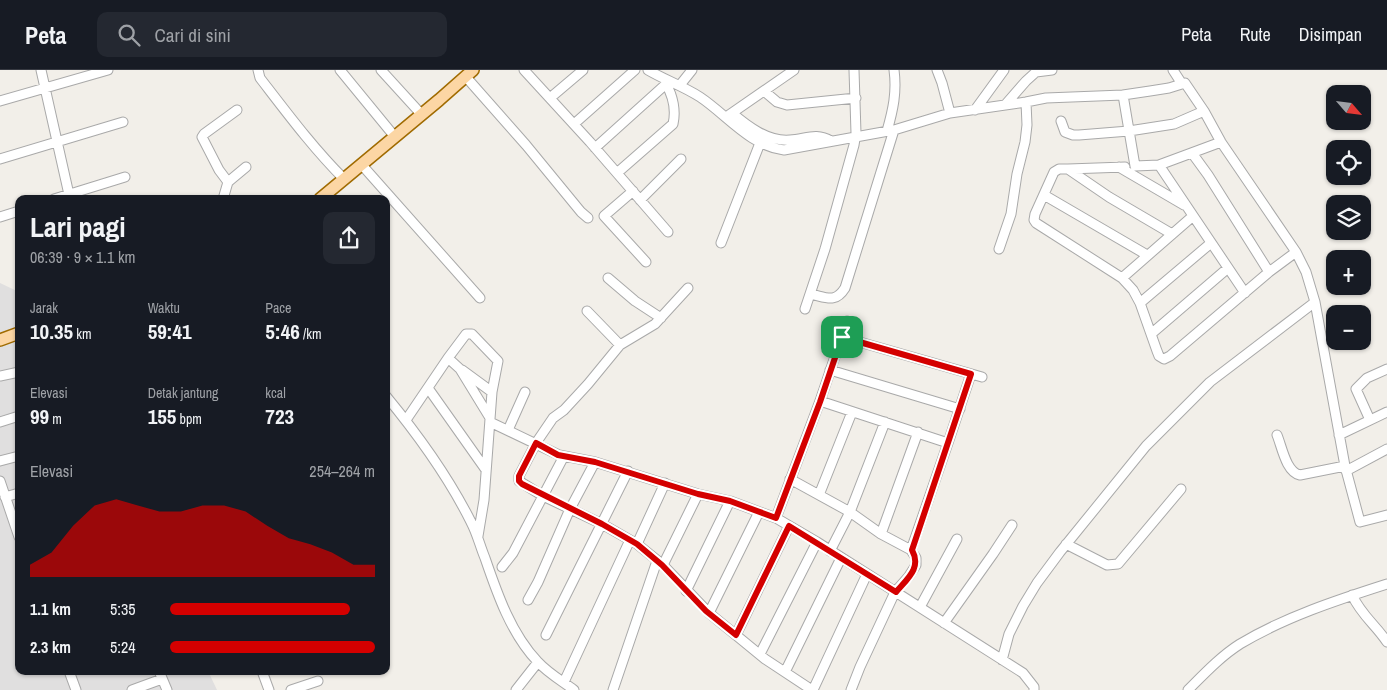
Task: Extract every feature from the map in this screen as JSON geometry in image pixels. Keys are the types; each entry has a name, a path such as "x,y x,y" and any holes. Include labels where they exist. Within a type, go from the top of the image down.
{"main road":[{"path":"325,195 422,115 470,72"},
{"path":"0,340 15,334"}],"street":[{"path":"41,70 70,195"},
{"path":"0,101 108,70"},
{"path":"258,70 260,78 292,120 321,156 344,179"},
{"path":"340,70 395,136"},
{"path":"381,70 422,115"},
{"path":"550,98 583,70"},
{"path":"574,124 635,70"},
{"path":"617,173 673,124 675,116 667,82 659,73 648,70"},
{"path":"680,85 692,70"},
{"path":"729,114 794,70"},
{"path":"805,309 838,202 855,138 856,98 854,70"},
{"path":"810,294 834,299 839,297 845,288 890,130 896,89 894,70"},
{"path":"937,70 950,114"},
{"path":"974,110 1004,70"},
{"path":"1005,105 1036,72 1052,70"},
{"path":"1173,70 1182,84"},
{"path":"470,72 526,145 588,218"},
{"path":"529,72 668,232"},
{"path":"595,148 667,82"},
{"path":"667,82 680,85 747,126 777,139 789,140 823,136 831,141"},
{"path":"729,114 760,143 784,150 855,138 950,114 1046,98 1123,95 1169,88 1185,82 1221,142 1296,252 1306,272 1315,302 1345,468 1360,522 1387,515"},
{"path":"764,91 777,102 786,105 856,98"},
{"path":"1123,95 1135,166"},
{"path":"999,249 1011,214 1017,174 1025,142 1027,125 1026,102"},
{"path":"228,182 219,170 202,137 237,110"},
{"path":"1061,121 1064,131 1072,135 1129,131 1174,124 1204,111"},
{"path":"0,159 123,122"},
{"path":"1221,142 1159,166 1059,169 1054,172 1034,220 1122,278 1133,290 1140,302 1159,356 1164,359 1296,252"},
{"path":"721,243 760,143"},
{"path":"1192,153 1269,272"},
{"path":"640,200 681,159"},
{"path":"361,164 389,195"},
{"path":"1159,166 1245,294"},
{"path":"224,195 228,182 246,167"},
{"path":"1119,167 1186,207"},
{"path":"1068,169 1109,197 1172,234"},
{"path":"73,195 125,177"},
{"path":"633,192 604,216 646,262"},
{"path":"1044,195 1147,255"},
{"path":"390,197 480,298"},
{"path":"0,217 15,212"},
{"path":"1122,278 1193,216"},
{"path":"1140,302 1211,243"},
{"path":"1151,334 1228,268"},
{"path":"608,278 635,301 660,318"},
{"path":"688,288 654,324 620,345 582,391 549,423 536,443 519,476 519,481 543,496 602,524 634,542 660,563 709,613 760,654 812,690 867,574"},
{"path":"1002,660 1009,634 1037,582 1146,446 1203,388 1315,302"},
{"path":"587,311 620,345"},
{"path":"776,518 820,402 847,321"},
{"path":"406,420 465,336 470,333 472,334 498,361 492,392 484,500 477,538"},
{"path":"842,337 982,377"},
{"path":"448,358 492,392"},
{"path":"460,369 490,420 558,455 628,471 698,494 730,501 776,518 1024,673 1034,687 1034,690"},
{"path":"1370,420 1356,393 1356,389 1367,378 1387,369"},
{"path":"830,370 960,409"},
{"path":"0,376 15,373"},
{"path":"912,550 971,374"},
{"path":"428,388 486,470"},
{"path":"508,430 525,392"},
{"path":"390,401 416,432 441,470 472,524 509,620 518,635 538,662 574,690"},
{"path":"820,402 948,443"},
{"path":"819,495 852,412"},
{"path":"1339,435 1387,412"},
{"path":"0,422 15,417"},
{"path":"830,551 850,512 884,422"},
{"path":"881,534 918,432"},
{"path":"1277,435 1290,468 1295,474 1300,475 1345,468 1387,449"},
{"path":"502,566 513,553 564,456"},
{"path":"0,461 15,457"},
{"path":"528,600 538,582 570,509 595,462"},
{"path":"546,635 628,471"},
{"path":"790,479 850,512 881,534 912,550 916,558 916,565 896,592 851,690"},
{"path":"0,481 15,526"},
{"path":"564,682 634,542 666,483"},
{"path":"1066,544 1107,565 1118,564 1181,489"},
{"path":"5,497 15,494"},
{"path":"612,690 660,563 698,494"},
{"path":"686,591 730,501"},
{"path":"709,613 759,512"},
{"path":"736,635 789,526"},
{"path":"944,622 1012,526"},
{"path":"920,607 957,539"},
{"path":"760,654 817,542"},
{"path":"785,672 842,558"},
{"path":"1188,690 1210,668 1240,645 1312,610 1387,584"},
{"path":"1352,595 1362,614 1376,627 1387,642"},
{"path":"516,690 538,662"},
{"path":"72,675 76,690"},
{"path":"135,689 160,675 167,690"},
{"path":"263,675 269,690"},
{"path":"291,690 318,680"}],"shaded area":[{"path":"0,283 15,290 15,675 210,675 217,690 0,690"}],"route":[{"path":"842,337 971,374 912,550 916,558 916,565 896,592 789,526 736,635 706,611 662,565 637,544 602,524 543,496 519,481 519,476 536,443 558,455 595,462 637,474 698,494 730,501 776,518 820,402 842,337"}]}
